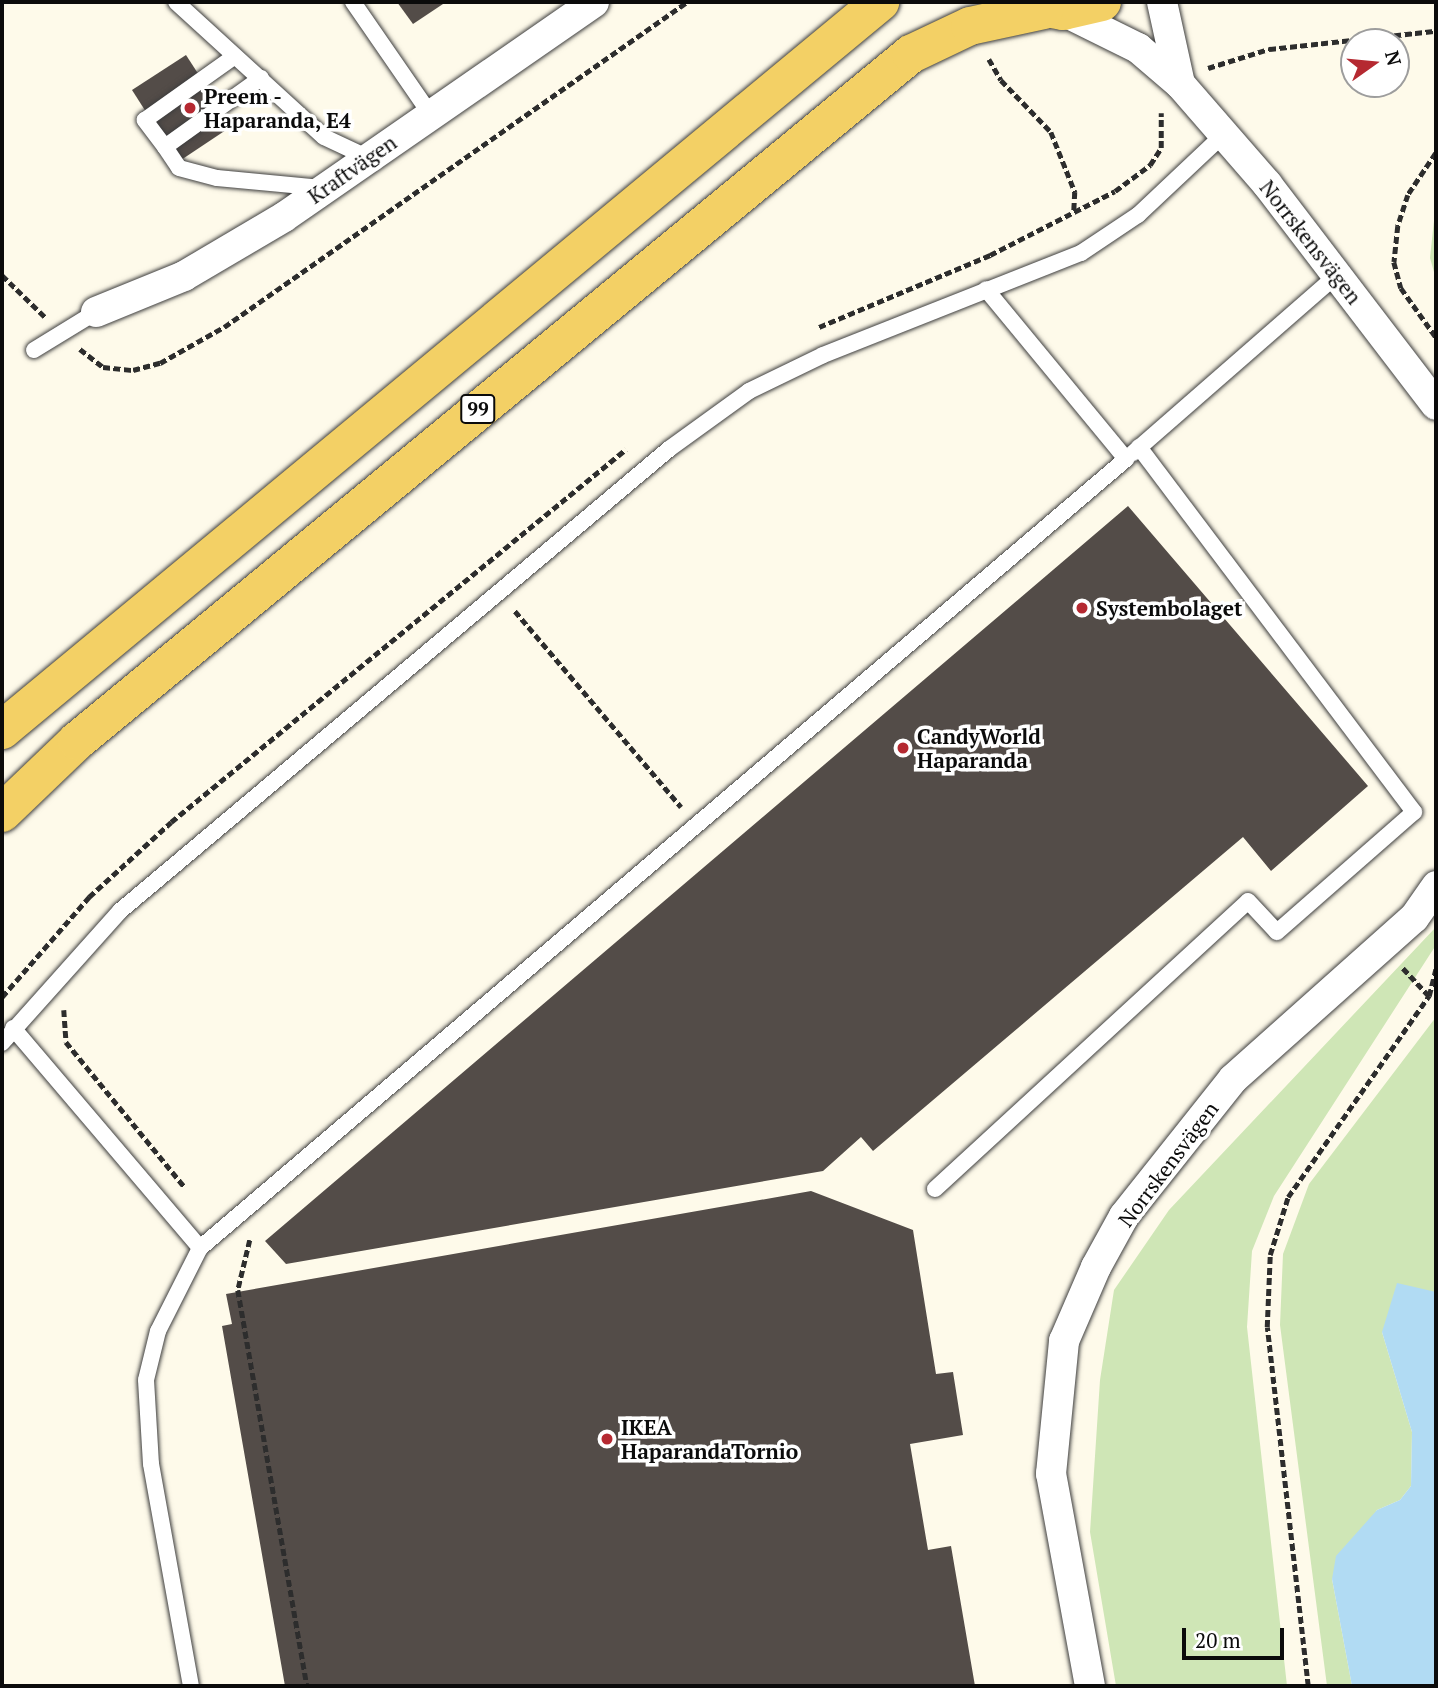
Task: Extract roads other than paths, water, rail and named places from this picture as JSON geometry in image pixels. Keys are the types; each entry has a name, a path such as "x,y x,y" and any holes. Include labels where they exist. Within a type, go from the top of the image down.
{"main road":[{"path":"2,730 880,2"},
{"name":"99","path":"2,813 77,741 836,112 911,54 970,26 1042,7 1102,2"}],"street":[{"name":"Norrskensvägen","path":"1162,2 1180,84"},
{"name":"Kraftvägen","path":"96,312 184,276 326,188 431,115 574,7"},
{"name":"Norrskensvägen","path":"1042,7 1138,48 1180,84 1224,134 1337,275 1436,405"},
{"name":"Norrskensvägen","path":"1090,1686 1051,1474 1064,1342 1091,1280 1124,1216 1233,1079 1413,918 1436,886"}],"lane":[{"path":"176,2 324,137 369,158"},
{"path":"353,2 431,115"},
{"path":"235,56 145,120 179,168 217,178 326,188"},
{"path":"165,147 261,78"},
{"path":"2,1043 120,911 670,449 749,391 823,355 1081,253 1138,215 1224,134"},
{"path":"191,1686 151,1464 146,1380 158,1331 200,1248 1126,459 1337,275"},
{"path":"986,289 1126,459"},
{"path":"34,350 96,312"},
{"path":"935,1189 1248,901 1277,932 1413,812 1139,447"},
{"path":"13,1028 200,1248"}],"water":[{"path":"1397,1283 1436,1292 1436,1686 1352,1686 1332,1579 1336,1556 1377,1510 1400,1500 1411,1486 1412,1432 1382,1332"}],"place":[{"name":"Preem - Haparanda, E4","path":"190,108"},
{"name":"Systembolaget","path":"1082,608"},
{"name":"CandyWorld Haparanda","path":"903,748"},
{"name":"IKEA HaparandaTornio","path":"607,1439"}]}
